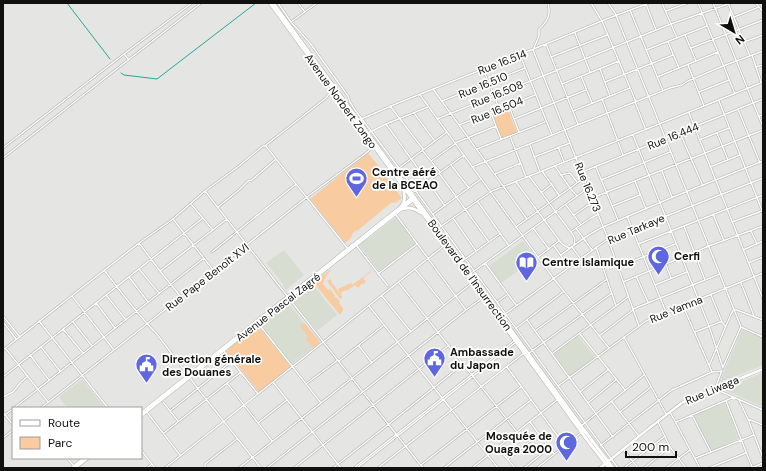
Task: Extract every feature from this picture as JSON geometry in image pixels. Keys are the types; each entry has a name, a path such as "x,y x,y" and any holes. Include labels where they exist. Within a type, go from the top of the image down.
{"main road":[{"name":"Avenue Norbert Zongo","path":"270,3 288,24 338,91 374,146 411,194 413,199"},
{"name":"Avenue Norbert Zongo","path":"273,3 284,15 288,24 332,90 367,133 402,186 413,199"},
{"path":"402,186 405,199 401,209 413,208 423,215"},
{"name":"Avenue Pascal Zagré","path":"289,297 413,199"},
{"name":"Boulevard de l'Insurrection","path":"413,199 423,215 461,262 474,282 501,317 524,353 613,468"},
{"name":"Boulevard de l'Insurrection","path":"413,199 437,229 484,297 528,354 582,432 608,462 609,468"},
{"name":"Avenue Pascal Zagré","path":"142,413 356,244"},
{"name":"Rue Liwaga","path":"602,468 639,436 685,401 763,369"},
{"path":"74,467 83,459"},
{"path":"74,467 86,459"}],"street":[{"path":"3,148 192,3"},
{"path":"3,158 201,3"},
{"path":"278,3 284,15"},
{"path":"298,3 305,12"},
{"path":"317,3 288,24 310,43 348,96 352,105 416,190 601,446 608,462 618,468"},
{"path":"533,50 539,36 538,30 549,15 548,3"},
{"path":"591,3 608,34 646,130"},
{"path":"608,3 616,16 638,69 741,327 763,337"},
{"name":"Rue 16.514","path":"357,121 390,106 649,3"},
{"path":"662,3 677,38"},
{"path":"666,11 688,3"},
{"path":"698,3 735,94"},
{"path":"713,3 763,127"},
{"name":"Rue 16.508","path":"437,119 671,24 731,3"},
{"path":"756,3 763,12"},
{"path":"646,4 656,30"},
{"path":"437,229 491,192 504,186 719,101 762,82 728,4"},
{"path":"734,17 759,7"},
{"path":"630,10 663,91"},
{"path":"691,48 763,20"},
{"path":"646,50 707,26"},
{"path":"575,33 590,72"},
{"path":"551,57 608,34"},
{"path":"685,35 696,61"},
{"path":"744,42 763,35"},
{"path":"668,42 679,68"},
{"path":"546,44 578,124"},
{"name":"Rue 16.273","path":"533,50 608,239 639,326"},
{"path":"472,167 578,124 682,85 723,66 763,51"},
{"path":"657,77 718,52"},
{"path":"124,54 128,60"},
{"path":"520,55 552,135"},
{"path":"605,82 674,55"},
{"path":"562,84 619,61"},
{"path":"688,65 704,106"},
{"path":"756,67 763,65"},
{"name":"Rue 16.510","path":"442,101 525,68"},
{"path":"483,69 499,109"},
{"path":"600,69 610,96"},
{"path":"581,76 592,103"},
{"path":"698,92 729,80"},
{"path":"573,111 630,88"},
{"path":"433,89 527,219"},
{"path":"3,350 104,270 173,219 206,191 266,146 326,98 332,90"},
{"path":"514,119 586,90"},
{"path":"420,94 522,236 590,326 609,348"},
{"name":"Rue 16.504","path":"459,125 536,95"},
{"path":"602,99 623,155"},
{"name":"Rue 16.444","path":"582,172 763,99"},
{"path":"719,101 763,212 732,222"},
{"path":"508,105 519,132"},
{"path":"390,106 489,242"},
{"path":"367,133 399,118 428,107"},
{"path":"738,109 760,163"},
{"path":"490,112 501,139"},
{"path":"414,113 434,141"},
{"path":"689,113 763,299"},
{"path":"759,116 763,114"},
{"path":"477,149 546,122"},
{"path":"386,124 445,206"},
{"path":"431,161 455,143 496,126"},
{"path":"699,140 729,128"},
{"path":"592,198 763,130"},
{"path":"394,172 447,132"},
{"path":"680,133 703,186"},
{"path":"717,133 728,160"},
{"path":"633,135 670,232 709,326 722,369"},
{"path":"510,136 526,177"},
{"path":"534,157 570,143"},
{"path":"530,144 541,172 552,184 559,195"},
{"path":"266,146 348,249"},
{"name":"Rue Pape Benoît XVI","path":"42,407 307,197 374,146"},
{"path":"558,148 564,162"},
{"path":"601,180 671,152"},
{"path":"710,167 740,155"},
{"path":"411,194 464,156"},
{"path":"218,207 276,159"},
{"path":"561,255 583,239 618,220 763,161"},
{"path":"495,174 521,163"},
{"path":"451,165 469,188"},
{"path":"555,166 560,175 577,196"},
{"path":"596,167 618,220"},
{"path":"662,170 672,197"},
{"path":"560,175 570,173 577,182"},
{"path":"530,176 571,232 575,239 572,247"},
{"path":"516,227 584,178"},
{"name":"Rue Tarkaye","path":"501,317 608,239 763,178"},
{"path":"433,214 481,180"},
{"path":"635,181 646,209"},
{"path":"516,182 562,245 572,247 581,258"},
{"path":"212,252 296,184"},
{"path":"541,192 552,184"},
{"path":"470,274 588,188"},
{"path":"206,191 323,342 424,468"},
{"path":"638,244 763,194"},
{"path":"612,207 640,195"},
{"path":"477,201 510,246"},
{"path":"574,215 594,203"},
{"path":"191,204 212,229"},
{"path":"566,204 581,224"},
{"path":"395,213 466,310"},
{"path":"571,232 598,214"},
{"path":"713,214 724,241"},
{"path":"628,216 666,312"},
{"path":"3,377 203,218"},
{"path":"160,271 227,218"},
{"path":"452,218 476,251"},
{"path":"173,219 214,271"},
{"path":"684,226 705,280"},
{"path":"623,282 709,246 763,226"},
{"path":"533,228 549,249"},
{"path":"576,228 592,250"},
{"path":"751,231 757,244"},
{"path":"461,262 500,233"},
{"path":"538,257 559,241"},
{"path":"743,250 763,241"},
{"path":"139,243 181,297"},
{"path":"356,244 388,286"},
{"path":"378,274 417,244"},
{"path":"165,468 447,244"},
{"path":"618,267 675,244"},
{"path":"554,246 570,267"},
{"path":"596,247 616,307"},
{"path":"748,263 763,257"},
{"path":"14,407 204,258"},
{"path":"485,264 517,306"},
{"path":"666,265 671,278"},
{"path":"139,269 159,294"},
{"path":"415,269 444,306"},
{"path":"104,270 136,311 156,333 223,422 261,468"},
{"path":"655,285 687,272"},
{"name":"Rue Yamna","path":"558,386 649,320 763,273"},
{"path":"599,336 633,309 720,274"},
{"path":"636,276 648,303"},
{"path":"129,277 148,302"},
{"path":"535,331 607,279"},
{"path":"240,468 474,282"},
{"path":"398,283 517,432"},
{"path":"741,283 754,317"},
{"path":"516,328 564,292"},
{"path":"528,354 612,293"},
{"path":"497,302 508,294"},
{"path":"106,295 126,320"},
{"path":"711,295 722,322 726,327"},
{"path":"72,296 114,350"},
{"path":"382,296 411,332"},
{"path":"267,468 484,297"},
{"path":"552,354 628,298"},
{"path":"96,303 115,328"},
{"path":"369,306 498,468"},
{"path":"684,306 712,372"},
{"path":"734,310 763,320"},
{"path":"709,366 734,310"},
{"path":"3,316 20,337"},
{"path":"527,320 612,437"},
{"path":"39,321 107,407"},
{"path":"3,322 16,339"},
{"path":"73,322 92,346"},
{"path":"258,322 321,403"},
{"path":"694,332 718,322 722,322"},
{"path":"306,384 359,346 384,325"},
{"path":"741,327 715,388 763,410"},
{"path":"64,329 83,353"},
{"path":"580,333 625,390"},
{"path":"624,337 666,415"},
{"path":"354,468 517,340"},
{"path":"359,346 372,362"},
{"path":"294,468 448,346"},
{"path":"41,347 60,371"},
{"path":"6,348 48,402"},
{"path":"223,349 258,394"},
{"path":"378,468 524,353"},
{"path":"30,355 49,380"},
{"path":"170,411 232,361"},
{"path":"333,468 463,364"},
{"path":"506,367 565,446"},
{"path":"580,392 609,369"},
{"path":"597,449 672,390 722,369"},
{"path":"164,433 241,372"},
{"path":"580,426 644,375"},
{"path":"3,397 13,392 28,376"},
{"path":"588,403 617,379"},
{"path":"273,382 341,468"},
{"path":"226,383 273,442"},
{"path":"421,465 521,386"},
{"path":"620,412 651,387"},
{"path":"676,422 726,402 734,397"},
{"path":"472,468 559,398"},
{"path":"258,423 287,400"},
{"path":"444,468 531,400"},
{"path":"739,400 763,458"},
{"path":"163,402 178,421"},
{"path":"612,402 639,436"},
{"path":"726,402 751,468 763,463"},
{"path":"4,416 12,409"},
{"path":"146,411 180,456"},
{"path":"3,412 4,416 12,424"},
{"path":"670,412 700,468"},
{"path":"692,415 711,452"},
{"path":"748,419 763,425"},
{"path":"530,422 554,454"},
{"path":"657,422 670,447 686,468"},
{"path":"3,437 12,431"},
{"path":"537,468 582,432"},
{"path":"508,460 539,434"},
{"path":"357,468 397,435"},
{"path":"695,458 754,435"},
{"path":"624,468 664,436"},
{"path":"206,468 205,464 237,439"},
{"path":"498,447 515,468"},
{"path":"644,468 670,447"},
{"path":"524,468 549,448"},
{"path":"623,449 638,468"},
{"path":"666,468 690,450"},
{"path":"142,451 155,468"},
{"path":"709,468 746,453"},
{"path":"68,459 74,467"},
{"path":"147,468 152,464"}],"shaded area":[{"path":"396,217 416,243 379,271 359,245 358,241 369,238"},
{"path":"523,241 536,258 501,283 489,266"},
{"path":"284,250 304,275 286,290 283,286 284,285 266,263"},
{"path":"312,283 337,315 317,331 292,300"},
{"path":"288,303 320,342 292,364 261,325"},
{"path":"742,330 763,338 763,365 719,383"},
{"path":"578,336 595,357 570,376 554,354"},
{"path":"763,373 763,407 723,389"},
{"path":"82,379 104,407 66,407 59,397"},
{"path":"725,403 739,439 711,451 693,416"}],"green space":[{"path":"507,107 517,133 502,139 492,113"},
{"name":"Centre aéré de la BCEAO","path":"368,153 401,199 395,203 391,203 357,231 356,230 352,234 351,238 345,243 310,199"},
{"path":"330,270 323,284 328,290 330,289 335,298 336,297 340,302 339,303 343,310 340,315 314,283"},
{"path":"371,271 363,278 366,282 361,284 358,288 355,285 348,290 343,291 341,293 342,298 340,299 327,281 331,279 332,284 341,296 338,289 351,283 352,285"},
{"path":"301,324 305,324 320,342 313,348 306,339 308,337 300,326"},
{"path":"258,326 291,367 259,392 226,351"}],"waterway":[{"path":"67,3 110,59"},
{"path":"121,73 124,75 157,79 256,3"}],"place":[{"name":"Centre aéré de la BCEAO","path":"356,198"},
{"name":"Cerfi","path":"658,276"},
{"name":"Centre islamique","path":"527,282"},
{"name":"Ambassade du Japon","path":"434,378"},
{"name":"Direction générale des Douanes","path":"146,384"},
{"name":"Mosquée de Ouaga 2000","path":"567,462"}]}
